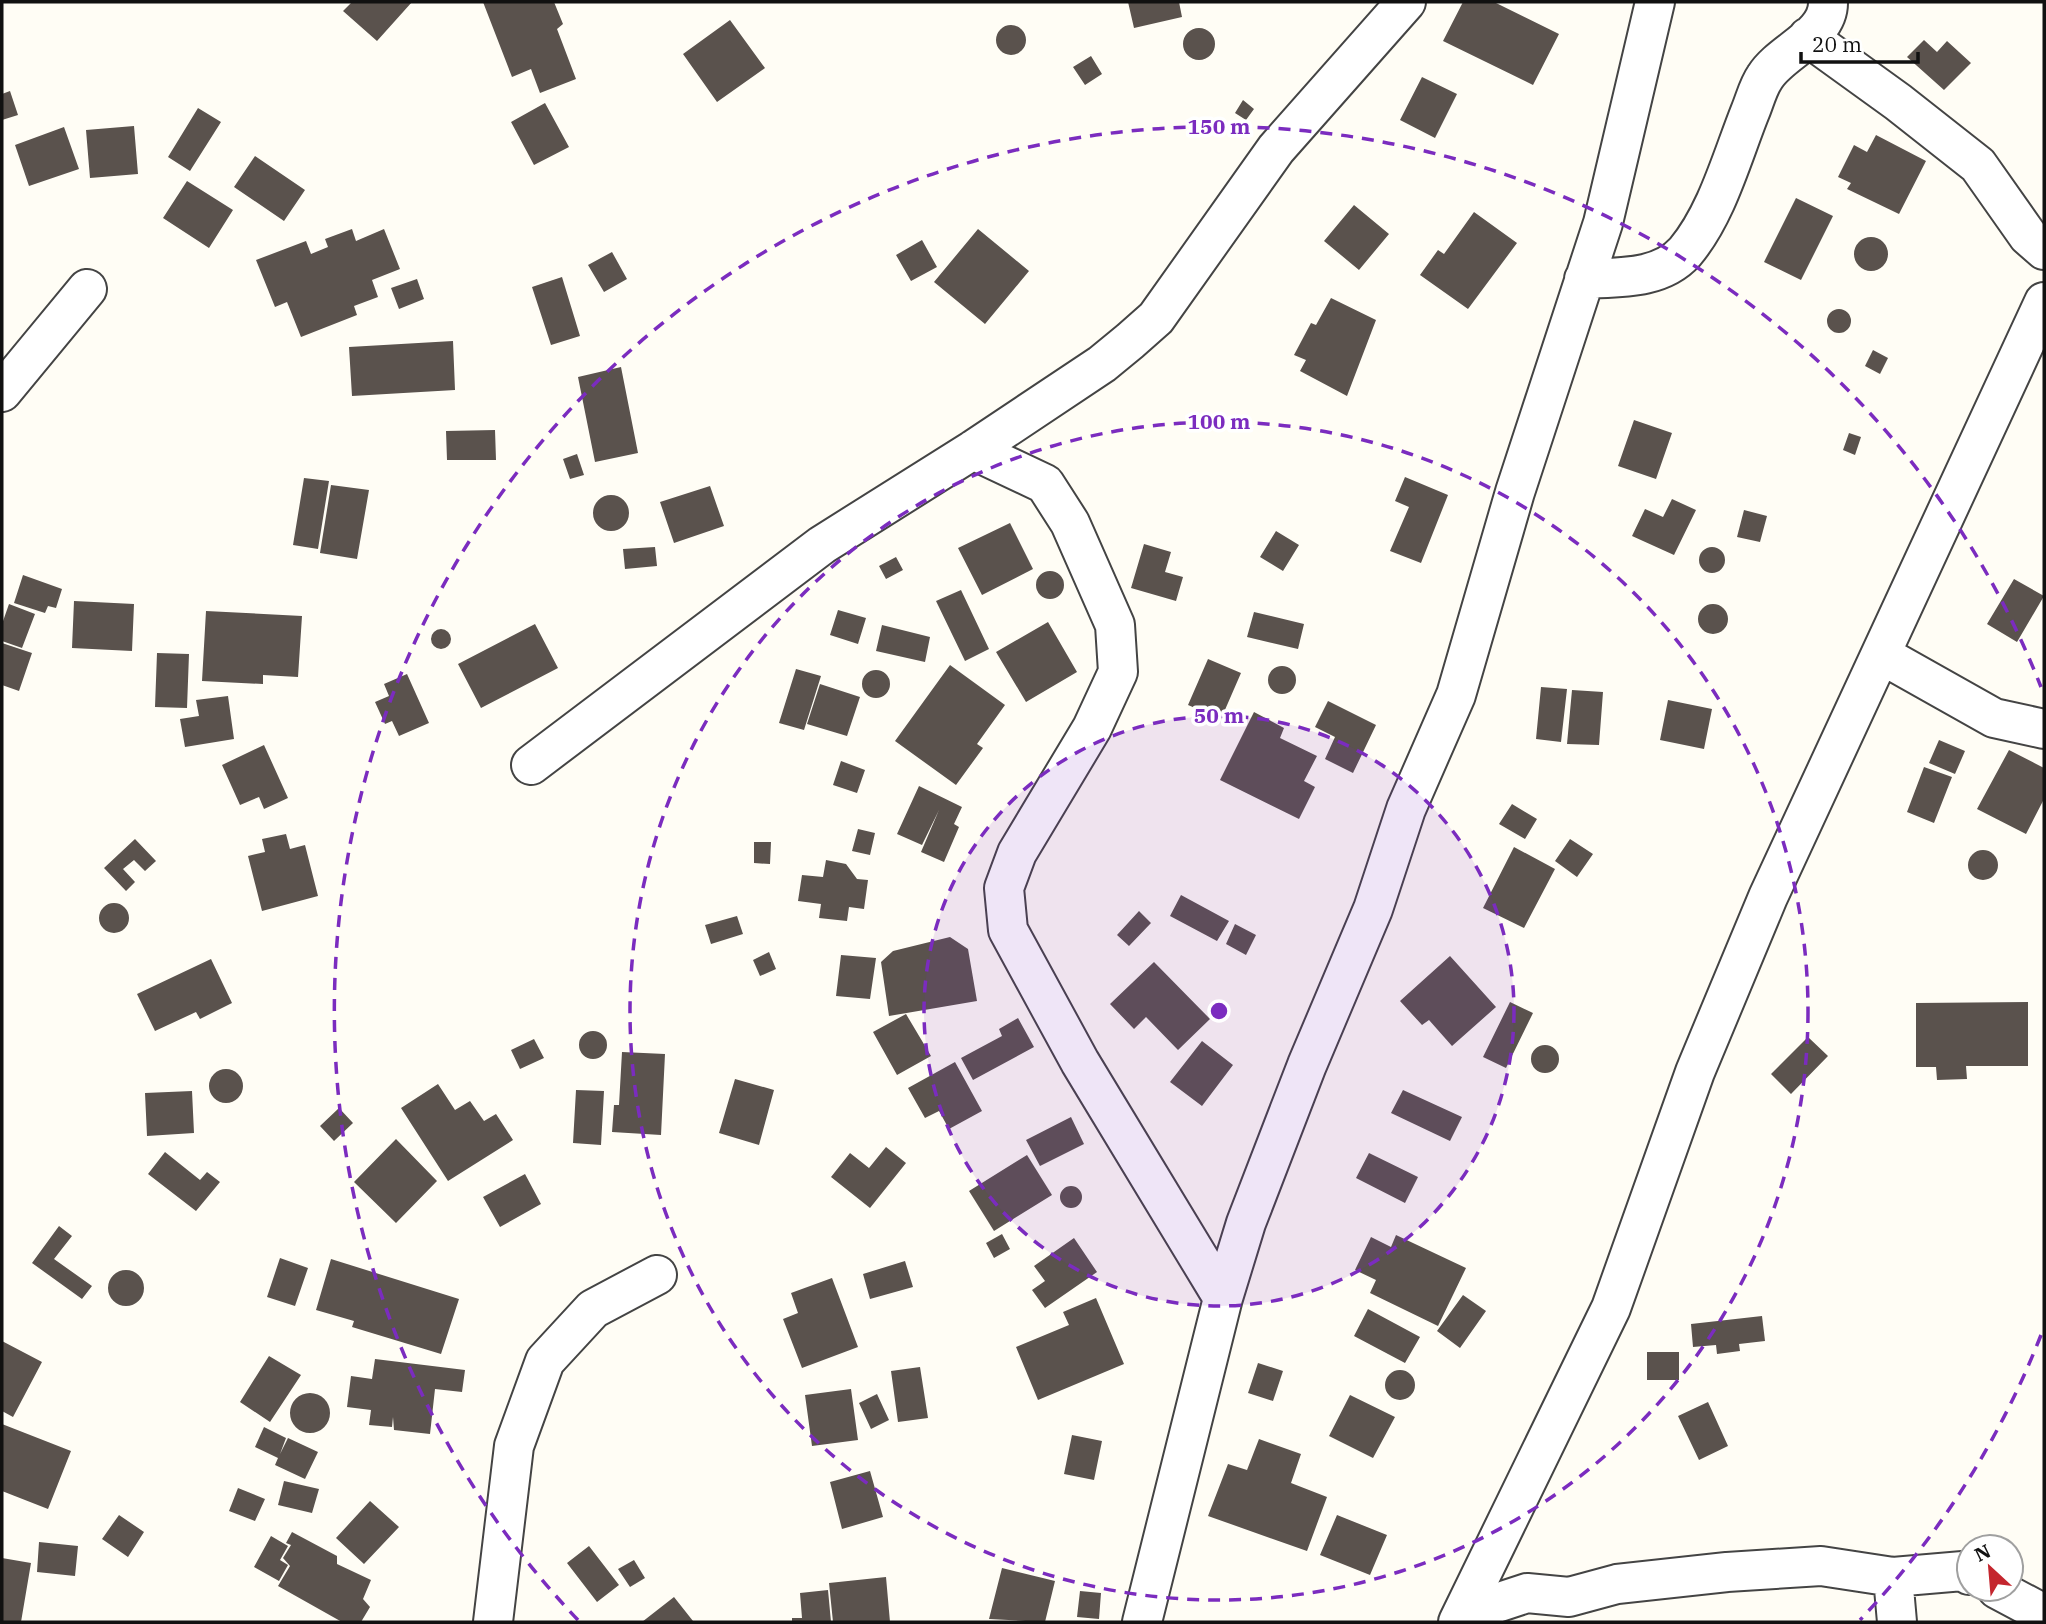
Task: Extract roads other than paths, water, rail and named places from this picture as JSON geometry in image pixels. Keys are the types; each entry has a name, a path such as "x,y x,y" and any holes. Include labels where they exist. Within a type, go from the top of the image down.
{"street":[{"path":"531,765 822,545 973,450 1102,363 1156,318 1276,149 1406,2"},
{"path":"1142,1622 1223,1298 1246,1223 1307,1065 1373,909 1406,809 1456,695 1515,492 1602,223 1655,2"},
{"path":"1584,279 1648,275 1684,253 1709,211 1764,78 1826,13 1898,102 1978,165 2028,236 2044,250"},
{"path":"2,392 87,289"},
{"path":"1460,1618 1611,1308 1705,1049 1768,897 2044,302"},
{"path":"973,450 1045,484 1070,523 1115,625 1118,672 1092,729 1017,853 1004,888 1008,930 1080,1062 1223,1298"},
{"path":"1882,655 1994,718 2044,729"},
{"path":"493,1622 514,1446 545,1361 593,1309 657,1275"},
{"path":"1523,1622 1569,1597 1617,1584 1821,1566 1893,1577 1955,1573"},
{"path":"1893,1577 1897,1622"},
{"path":"1460,1618 1527,1593 1569,1597"},
{"path":"2023,1603 2044,1614"}]}
